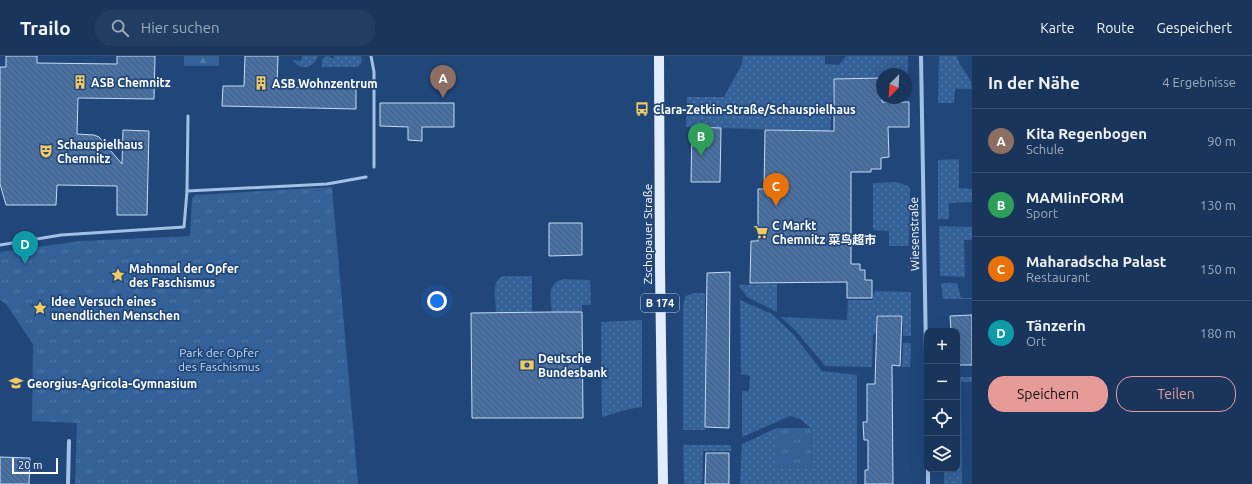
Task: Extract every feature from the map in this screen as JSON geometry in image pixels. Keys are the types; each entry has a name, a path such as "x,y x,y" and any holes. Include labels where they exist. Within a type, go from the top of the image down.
{"main road":[{"name":"Zschopauer Straße","path":"659,56 663,484"}],"street":[{"name":"Wiesenstraße","path":"921,56 927,400"},
{"path":"68,484 70,441"},
{"path":"928,472 928,484"}],"lane":[{"path":"371,56 374,72 374,167"},
{"path":"0,245 60,236 184,227 187,192 188,116"},
{"path":"187,192 327,184 366,177"}],"green space":[{"path":"184,56 219,56 219,66 184,66"},
{"path":"302,56 318,56 310,66 303,67 296,64 293,60 301,61"},
{"path":"326,56 334,58 334,56 361,56 362,62 358,67 322,67 322,60"},
{"path":"743,56 825,56 825,64 839,65 846,56 908,56 908,68 876,68 876,78 834,79 830,131 686,127 687,97 724,97 742,64"},
{"path":"939,56 957,56 970,80 972,89 955,89 954,103 938,103"},
{"path":"959,159 959,188 972,189 972,202 949,203 949,219 938,219 938,160"},
{"path":"897,182 910,187 909,246 889,246 889,231 873,230 873,183"},
{"name":"Park der Opfer des Faschismus","path":"332,187 358,484 75,484 77,423 32,421 33,344 6,304 0,300 0,252 81,241 190,236 192,198 195,195"},
{"path":"939,226 972,227 972,240 964,240 965,277 940,276"},
{"path":"504,276 532,276 532,313 496,312 495,286 497,281"},
{"path":"563,279 590,280 591,305 582,305 582,312 552,312 552,288"},
{"path":"941,283 957,283 961,298 972,299 943,299"},
{"path":"777,284 777,312 747,297 738,285"},
{"path":"875,291 911,292 911,336 903,336 903,315 876,315 876,334 873,334 872,367 825,366 796,331 781,317 847,320 848,300 872,300"},
{"path":"695,293 705,293 705,430 683,430 683,306 685,296"},
{"path":"740,300 772,314 793,334 822,371 857,375 857,484 740,484 742,444 777,428 778,467 812,467 811,428 800,419 790,416 742,437 742,391 749,391 750,376 741,374"},
{"path":"642,320 642,407 629,409 602,417 601,322"},
{"path":"903,343 911,343 910,367 902,367"},
{"path":"960,377 972,377 972,382 961,382 962,484 944,484 944,472 960,472"},
{"path":"777,428 811,428 812,467 777,467"},
{"path":"683,445 731,445 731,451 703,451 702,484 684,484"}],"building":[{"path":"6,56 37,56 37,63 117,64 117,56 155,56 154,99 78,98 77,134 94,135 99,137 122,164 123,130 149,131 147,215 117,215 117,186 57,185 56,205 6,205 0,184 0,67 6,67"},
{"path":"245,56 278,56 277,87 356,88 356,109 222,106 223,86 244,86"},
{"path":"876,78 876,104 909,104 909,127 888,127 889,157 881,158 881,169 871,169 871,172 851,172 851,264 860,264 860,270 865,270 865,280 872,280 872,298 847,298 847,282 750,283 751,241 758,241 758,189 764,189 765,130 834,131 834,79"},
{"path":"380,103 454,103 454,127 422,127 422,141 408,140 408,127 380,126"},
{"path":"692,127 721,128 720,182 691,182"},
{"path":"549,223 582,223 582,255 549,256"},
{"path":"730,272 729,428 705,427 707,273"},
{"name":"Deutsche Bundesbank","path":"582,312 583,418 472,418 471,313"},
{"path":"972,315 972,365 960,365 960,328 951,328 950,316"},
{"path":"877,316 902,316 900,366 892,365 893,484 865,484 865,470 868,470 868,440 864,440 863,422 867,422 867,384 875,384"},
{"path":"706,453 729,453 729,484 705,484"},
{"path":"0,457 30,458 29,484 0,484"}],"place":[{"name":"ASB Chemnitz","path":"80,82"},
{"name":"ASB Wohnzentrum","path":"261,83"},
{"name":"Kita Regenbogen","path":"443,98"},
{"name":"Clara-Zetkin-Straße/Schauspielhaus","path":"642,109"},
{"name":"Schauspielhaus Chemnitz","path":"46,151"},
{"name":"MAMIinFORM","path":"701,156"},
{"name":"Maharadscha Palast","path":"776,206"},
{"name":"C Markt Chemnitz 菜鸟超市","path":"761,232"},
{"name":"Tänzerin","path":"25,264"},
{"name":"Mahnmal der Opfer des Faschismus","path":"118,275"},
{"name":"Idee Versuch eines unendlichen Menschen","path":"40,308"},
{"name":"Deutsche Bundesbank","path":"527,365"},
{"name":"Georgius-Agricola-Gymnasium","path":"16,383"}]}
